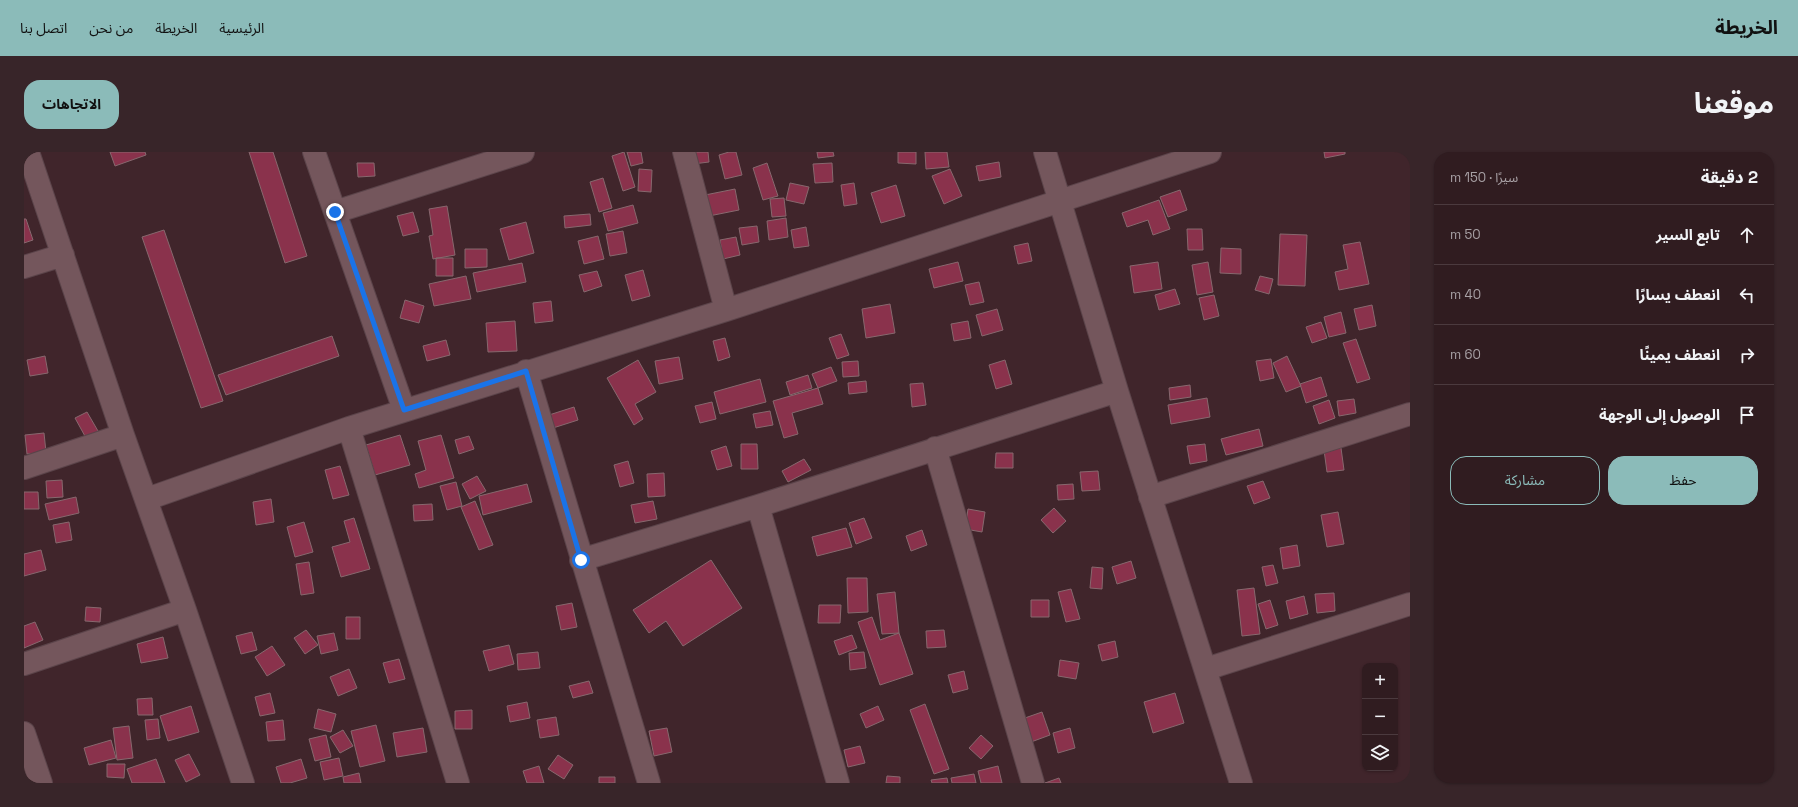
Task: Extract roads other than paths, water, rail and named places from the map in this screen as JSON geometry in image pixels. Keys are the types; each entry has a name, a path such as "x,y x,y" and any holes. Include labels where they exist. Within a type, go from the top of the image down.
{"street":[{"path":"28,152 123,435 147,499 243,783"},
{"path":"314,152 404,410"},
{"path":"335,212 522,152"},
{"path":"684,152 726,310"},
{"path":"1045,152 1117,391 1241,783"},
{"path":"147,499 404,410 726,310 1210,152"},
{"path":"24,267 63,255"},
{"path":"526,371 581,560 649,783"},
{"path":"581,560 758,506 935,448 1117,391"},
{"path":"1150,497 1410,414"},
{"path":"349,428 458,783"},
{"path":"24,468 123,435"},
{"path":"935,448 1033,783"},
{"path":"758,506 836,783"},
{"path":"1206,669 1410,604"},
{"path":"24,664 185,610"},
{"path":"24,733 41,783"}]}
